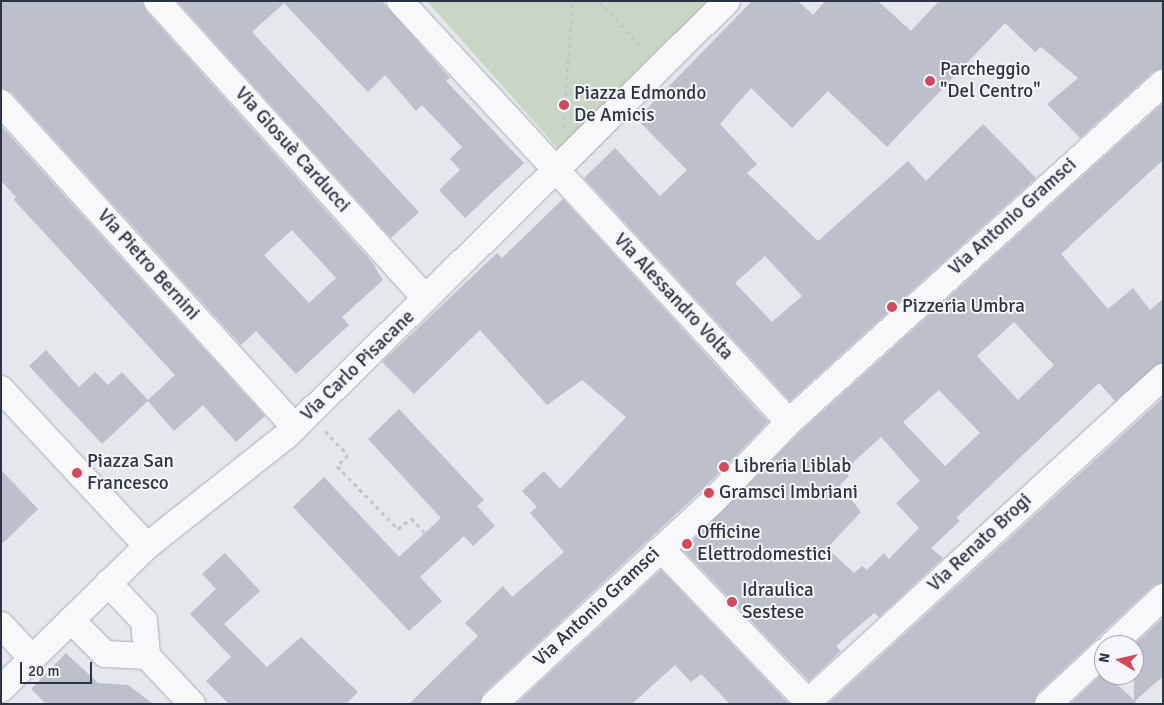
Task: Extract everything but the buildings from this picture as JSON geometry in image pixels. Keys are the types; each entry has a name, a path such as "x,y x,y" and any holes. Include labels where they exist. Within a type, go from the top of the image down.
{"street":[{"name":"Via Giosuè Carducci","path":"157,1 426,299"},
{"path":"400,1 553,167 662,70 727,1"},
{"name":"Via Antonio Gramsci","path":"494,704 658,551 789,422 1163,83"},
{"name":"Via Pietro Bernini","path":"1,103 302,420"},
{"name":"Via Carlo Pisacane","path":"147,546 302,420 426,299 553,167"},
{"name":"Via Alessandro Volta","path":"553,167 789,422"},
{"name":"Via Renato Brogi","path":"809,703 1159,382"},
{"path":"1,389 147,546 1,688"},
{"path":"658,551 665,553 809,703"},
{"path":"108,583 144,621 147,656 192,704"},
{"path":"1123,635 1163,597"},
{"path":"71,620 105,654 147,656"},
{"path":"1,625 32,658"},
{"path":"1048,704 1094,661"}],"path":[{"path":"553,167 562,149 573,1"},
{"path":"599,1 662,70"},
{"path":"302,420 348,455 337,466 398,529 411,518 426,534"}],"green space":[{"name":"Piazza Edmondo De Amicis","path":"427,1 710,1 562,153"}],"place":[{"name":"Parcheggio \"Del Centro\"","path":"930,81"},
{"name":"Piazza Edmondo De Amicis","path":"564,105"},
{"name":"Pizzeria Umbra","path":"892,307"},
{"name":"Libreria Liblab","path":"724,467"},
{"name":"Piazza San Francesco","path":"77,473"},
{"name":"Gramsci Imbriani","path":"709,493"},
{"name":"Officine Elettrodomestici","path":"687,544"},
{"name":"Idraulica Sestese","path":"732,602"}]}
